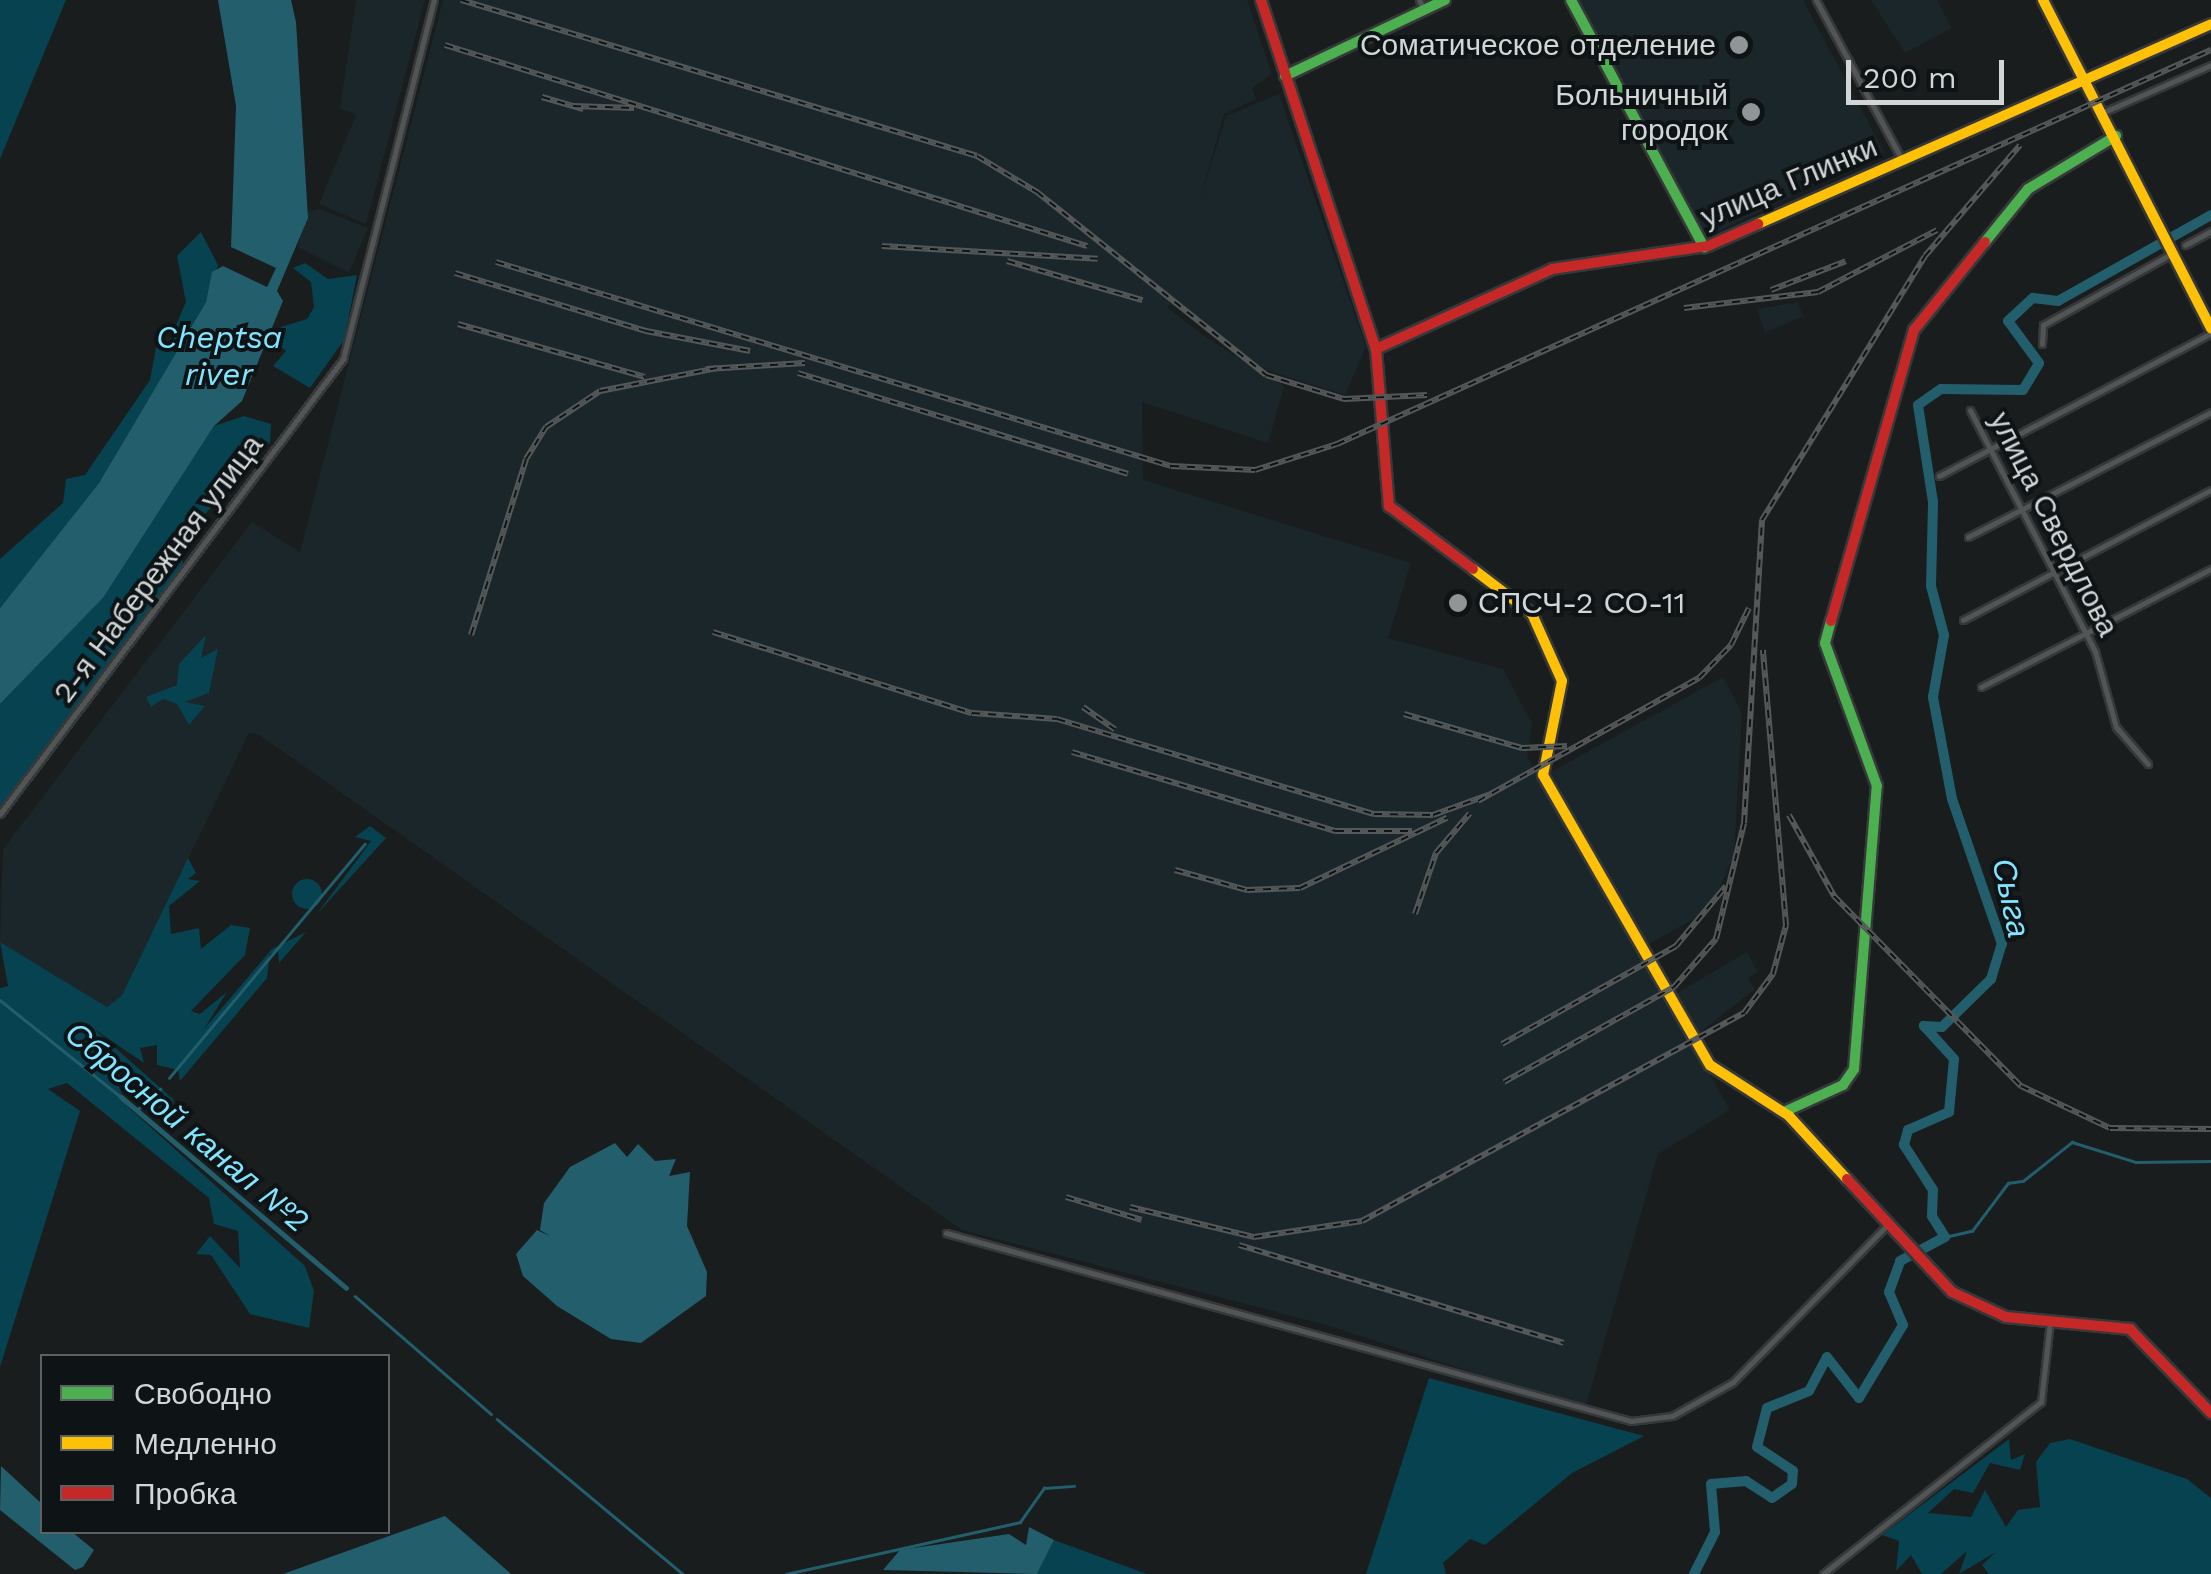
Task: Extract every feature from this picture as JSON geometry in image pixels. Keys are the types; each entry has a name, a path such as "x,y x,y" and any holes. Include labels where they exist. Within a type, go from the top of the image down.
{"street":[{"name":"2-я Набережная улица","path":"0,814 343,359 434,0"},
{"path":"1261,0 1376,349 1389,506 1532,614 1562,672 1543,775 1710,1065 1784,1112 1926,1265 1975,1307 2130,1329 2211,1413"},
{"path":"1284,76 1422,5 1445,0"},
{"path":"1571,0 1704,247"},
{"path":"1816,0 1902,161"},
{"path":"1939,476 2211,330 2104,112 2043,0"},
{"name":"улица Глинки","path":"1376,349 1552,268 1704,247 2211,24"},
{"path":"2104,112 2211,65"},
{"path":"1784,1112 1842,1085 1854,1069 1877,786 1825,644 1914,330 2028,189 2116,136"},
{"path":"2185,246 2211,231"},
{"path":"2042,344 2043,325 2171,254"},
{"name":"улица Свердлова","path":"1970,410 2086,632 2116,727 2148,764"},
{"path":"1968,537 2211,412"},
{"path":"1963,620 2211,490"},
{"path":"1981,686 2211,569"},
{"path":"946,1233 1631,1421 1672,1416 1733,1382 1888,1224"},
{"path":"1823,1574 2041,1402 2050,1386 2050,1319"}],"shaded area":[{"path":"0,0 66,0 0,159"},
{"path":"356,0 425,0 366,224 319,204 356,115 340,108"},
{"path":"443,0 1247,0 1272,74 1252,88 1256,99 1224,114 1200,199 1226,116 1279,94 1366,347 1345,395 1266,370 1171,299 1168,308 1204,336 1284,386 1268,443 1142,402 1143,480 1411,563 1388,638 1503,669 1532,724 1527,756 1730,1110 1658,1154 1585,1409 1330,1326 962,1230 258,734 249,733 122,995 107,1007 0,942 3,849 252,522 300,552"},
{"name":"Больничный городок","path":"1579,0 1803,0 1884,152 1707,237"},
{"path":"1871,0 1937,0 1952,28 1905,53"},
{"path":"320,209 368,228 349,273 298,247 307,212"},
{"path":"201,232 218,265 206,302 99,483 0,608 0,559 63,503 66,479 85,475 150,380 156,348 169,341 186,302 177,256"},
{"path":"305,263 328,279 357,275 344,340 310,388 273,366 286,351 276,343 281,327 307,319 314,307 311,282 293,268"},
{"path":"1798,302 1803,316 1765,333 1757,309"},
{"path":"244,416 271,424 270,443 223,477 222,496 175,546 187,571 0,814 0,704 103,598 214,426"},
{"path":"206,635 201,658 218,649 209,693 185,702 205,706 189,725 177,704 163,699 151,707 146,697 177,685 179,664"},
{"path":"1723,677 1742,713 1734,855 1710,910 1647,945 1551,772"},
{"path":"370,826 386,838 316,915 371,841 355,837"},
{"path":"188,858 196,873 188,879 200,881 169,906 171,934 199,928 201,949 231,925 250,928 245,955 191,1011 200,1014 227,992 204,1029 272,949 306,932 279,963 278,950 270,954 267,978 180,1081 178,1070 157,1065 157,1045 140,1048 144,1063 94,1029 173,1099 175,1111 142,1104 146,1083 131,1069 97,1063 135,1083 132,1092 118,1085 127,1106 305,1266 314,1291 309,1328 250,1314 211,1255 196,1254 210,1236 240,1268 238,1231 214,1224 209,1198 67,1083 48,1089 80,1111 0,1367 0,988 8,986 0,942 107,1007 122,995"},
{"path":"307,879 321,888 322,894 313,908 307,909 293,900 292,894 301,880"},
{"path":"1747,952 1758,972 1748,978 1755,989 1697,1035 1674,995"},
{"path":"1429,1378 1644,1436 1572,1473 1485,1545 1470,1539 1443,1563 1446,1574 1366,1574"},
{"path":"2009,1439 2011,1460 2025,1454 2020,1470 1990,1463 1973,1493 1954,1489 1928,1513 1971,1517 1985,1490 2006,1527 2018,1510 2040,1507 2036,1462 2050,1443 2070,1439 2187,1479 2211,1498 2211,1574 1989,1574 1982,1565 1996,1552 1959,1574 1967,1551 1941,1574 1922,1574 1911,1555 1896,1571 1899,1541 1882,1535"},
{"path":"1054,1540 1147,1574 1037,1574"}],"water":[{"name":"Cheptsa river","path":"218,0 291,0 296,22 308,218 277,291 283,301 242,401 214,426 103,598 0,704 0,608 99,483 206,302 212,272 223,266 267,287 276,268 231,247 236,106"},
{"path":"615,1143 627,1157 638,1144 655,1161 676,1159 669,1176 690,1172 687,1226 707,1272 706,1296 641,1343 611,1339 557,1306 523,1276 516,1254 537,1230 550,1236 540,1230 544,1203 570,1167"},
{"path":"1,1466 40,1502 40,1534 74,1534 94,1550 83,1567 75,1570 0,1510"},
{"path":"445,1516 511,1574 283,1574"},
{"path":"1029,1527 1054,1540 1037,1574 883,1570 900,1550 1009,1534 1026,1545"}],"waterway":[{"name":"Сыга","path":"1694,1574 1715,1532 1711,1484 1746,1481 1772,1498 1792,1484 1793,1471 1757,1447 1767,1408 1809,1391 1827,1357 1859,1398 1903,1325 1889,1292 1900,1261 1945,1237 1932,1216 1933,1190 1904,1145 1908,1130 1949,1112 1954,1059 1924,1026 1942,1027 1991,979 2002,944 1952,799 1933,697 1944,635 1931,586 1933,502 1918,405 1941,389 2023,390 2039,363 2008,321 2033,298 2058,301 2211,215"},
{"path":"169,1078 365,844"},
{"name":"Сбросной канал №2","path":"0,1000 121,1097"},
{"path":"138,1109 160,1089"},
{"name":"Сбросной канал №2","path":"121,1097 346,1288"},
{"path":"1945,1237 1972,1231 2008,1183 2023,1181 2072,1142 2136,1162 2211,1161"},
{"name":"Сбросной канал №2","path":"355,1296 491,1414"},
{"name":"Сбросной канал №2","path":"497,1419 683,1574"},
{"name":"Сбросной канал №2","path":"786,1574 1020,1522 1044,1488 1074,1486"}],"railway":[{"path":"461,0 977,156 1037,192 1266,375 1344,399 1427,395"},
{"path":"445,45 1087,246"},
{"path":"496,262 1171,466 1255,470 1337,444 2211,50"},
{"path":"542,97 583,109"},
{"path":"573,106 634,108"},
{"path":"1504,1082 1674,987 1716,939 1744,823 1762,520 1925,256 2020,145"},
{"path":"1684,308 1818,292 1937,230"},
{"path":"882,246 1098,259"},
{"path":"1007,261 1142,300"},
{"path":"1771,290 1846,261"},
{"path":"455,273 646,331 750,351"},
{"path":"458,324 645,377"},
{"path":"706,369 805,363"},
{"path":"471,635 526,459 546,427 600,391 717,368"},
{"path":"798,373 1128,474"},
{"path":"1478,801 1699,678 1731,645 1749,608"},
{"path":"713,632 972,713 1057,719 1374,814 1433,815 1488,795"},
{"path":"1130,1207 1254,1237 1362,1221 1744,1013 1773,974 1786,925 1763,650"},
{"path":"1083,707 1115,729"},
{"path":"1404,714 1522,748 1567,746"},
{"path":"1072,752 1336,831 1412,831"},
{"path":"1415,914 1436,853 1470,813"},
{"path":"1789,815 1834,896 2021,1086 2110,1128 2211,1129"},
{"path":"1175,870 1247,890 1300,888 1447,818"},
{"path":"1502,1044 1676,946 1726,886"},
{"path":"1066,1197 1142,1220"},
{"path":"1239,1245 1564,1343"}],"traffic: fast":[{"path":"1285,76 1445,0"},
{"path":"1571,0 1704,247"},
{"path":"1985,242 2028,189 2116,136"},
{"path":"1784,1112 1843,1085 1854,1069 1877,786 1825,643 1831,621"}],"traffic: slow":[{"path":"2043,0 2211,328"},
{"path":"1758,224 2211,24"},
{"path":"1473,569 1532,614 1562,681 1543,775 1710,1065 1789,1116 1847,1179"}],"traffic: jam":[{"path":"1261,0 1376,349 1389,506 1473,569"},
{"path":"1376,349 1552,269 1708,246 1758,224"},
{"path":"1831,621 1914,330 1985,242"},
{"path":"1847,1179 1952,1292 2006,1317 2130,1329 2211,1413"}],"place":[{"name":"Соматическое отделение","path":"1739,45"},
{"name":"Больничный городок","path":"1751,112"},
{"name":"СПСЧ-2 СО-11","path":"1458,603"}]}
